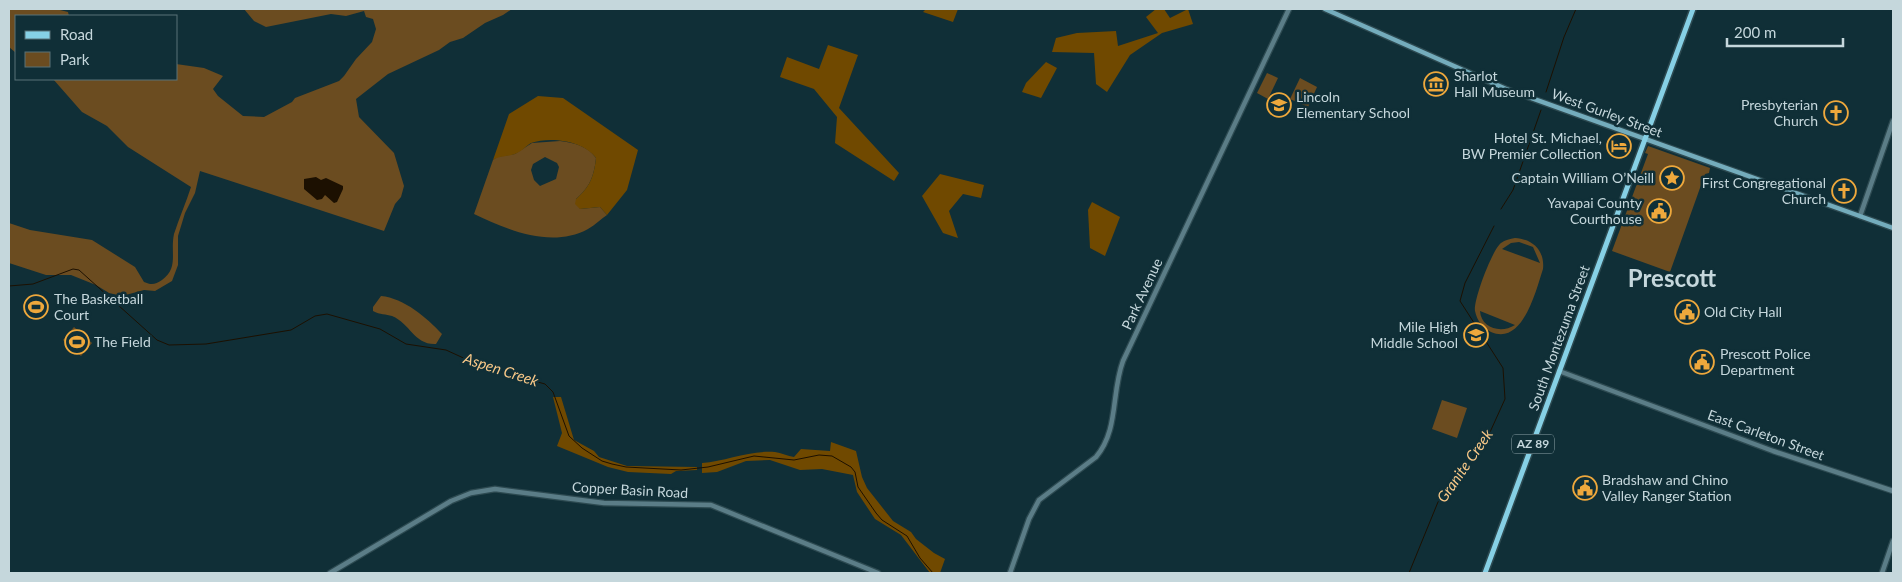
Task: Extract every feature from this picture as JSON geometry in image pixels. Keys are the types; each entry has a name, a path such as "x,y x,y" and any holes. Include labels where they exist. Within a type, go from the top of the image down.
{"main road":[{"name":"West Gurley Street","path":"1326,9 1486,81 1893,228"},
{"name":"AZ 89","path":"1645,138 1693,9"},
{"name":"South Montezuma Street","path":"1485,573 1645,138"}],"street":[{"name":"Park Avenue","path":"1010,573 1029,519 1039,500 1096,457 1103,449 1114,416 1117,378 1123,361 1289,9"},
{"path":"1860,216 1893,121"},
{"name":"East Carleton Street","path":"1559,371 1773,451 1893,491"},
{"name":"Copper Basin Road","path":"330,573 451,501 470,493 495,489 604,503 711,505 878,573"},
{"path":"1882,573 1893,541"}],"green space":[{"path":"9,9 56,9 68,12 69,15 15,15 15,52 9,47"},
{"path":"244,9 512,9 485,23 463,38 450,42 439,50 388,74 356,99 359,117 394,153 404,186 401,197 395,204 384,231 200,171 195,193 185,213 178,236 178,265 172,281 155,291 144,290 122,296 109,293 96,285 71,275 46,275 9,263 9,223 30,230 92,240 135,267 144,282 151,284 162,280 172,265 174,234 191,187 128,147 107,126 82,112 54,80 178,80 178,64 204,68 223,76 213,89 218,96 243,116 264,117 292,102 295,98 339,81 372,42 376,29 373,19 366,17 364,11 346,16 331,14 266,27 254,21"},
{"path":"1267,73 1278,78 1268,99 1257,93"},
{"path":"1300,78 1317,87 1308,107 1290,99"},
{"path":"560,141 575,144 593,154 596,158 592,176 588,186 576,199 580,209 600,207 607,215 588,229 574,235 545,237 515,231 474,214 493,160 497,157 515,154 532,143","holes":["545,157 557,163 559,167 556,179 540,186 534,180 531,170 533,164"]},
{"path":"1648,146 1710,168 1709,173 1705,174 1670,272 1612,251 1648,154 1645,153"},
{"path":"1515,238 1532,243 1540,251 1543,269 1532,302 1520,324 1512,331 1502,334 1491,332 1479,321 1475,305 1488,265 1497,248 1506,240","holes":["1519,242 1533,247 1540,263 1502,249 1511,243","1480,311 1515,325 1504,329 1493,328 1484,322"]},
{"path":"381,296 406,305 429,322 442,334 436,344 417,338 404,324 392,316 373,311 373,307"},
{"name":"The Field","path":"74,327 92,343 81,356 63,340"},
{"path":"1442,400 1467,408 1457,438 1432,429"}],"shaded area":[{"path":"926,9 958,9 953,22 923,12"},
{"path":"1156,9 1164,9 1170,18 1188,9 1193,24 1162,33 1130,55 1107,92 1096,84 1094,53 1052,52 1056,38 1077,33 1116,31 1118,46 1158,33 1146,17"},
{"path":"828,45 858,55 839,108 899,173 894,181 835,143 837,117 814,89 780,77 787,57 819,69"},
{"path":"1046,62 1057,68 1041,98 1022,92 1026,83"},
{"path":"538,96 563,98 638,150 627,190 607,215 600,207 580,209 575,204 576,199 585,190 590,181 596,158 584,147 557,140 539,141 531,143 515,154 498,157 493,160 509,114"},
{"path":"940,174 984,185 981,198 963,194 949,211 958,238 943,233 922,196"},
{"path":"316,177 321,180 326,178 343,186 337,202 334,203 325,195 322,199 317,200 304,189 304,179"},
{"path":"1092,202 1120,217 1105,256 1090,248 1088,210"},
{"path":"553,397 561,397 574,440 594,451 599,457 627,466 697,467 697,470 676,471 671,474 628,472 608,467 557,446 562,433"},
{"path":"831,442 856,451 862,477 867,488 893,521 911,532 916,539 945,559 940,573 930,573 901,535 875,519 857,492 853,475 822,469 800,470 770,460 746,461 717,472 702,473 702,463 766,452 775,452 794,457 801,449 830,451"}],"waterway":[{"name":"Granite Creek","path":"1546,92 1564,37 1576,9"},
{"name":"Granite Creek","path":"1501,209 1513,190 1541,110"},
{"name":"Granite Creek","path":"1409,573 1438,502 1448,486 1486,441 1505,399 1503,368 1460,301 1465,283 1494,226"},
{"name":"Aspen Creek","path":"9,286 33,284 73,269 79,270 157,340 169,345 206,344 291,330 315,316 327,314 380,329 406,344 446,350 481,366 545,384 553,392 569,436 582,448 602,461 626,467 681,470 708,467 754,456 794,460 819,455 832,456 851,467 855,472 858,487 876,513 882,520 907,536 920,558 933,573"}],"place":[{"name":"Sharlot Hall Museum","path":"1436,84"},
{"name":"Lincoln Elementary School","path":"1279,105"},
{"name":"Presbyterian Church","path":"1836,113"},
{"name":"Hotel St. Michael, BW Premier Collection","path":"1619,146"},
{"name":"Captain William O’Neill","path":"1672,178"},
{"name":"First Congregational Church","path":"1844,191"},
{"name":"Yavapai County Courthouse","path":"1659,211"},
{"name":"The Basketball Court","path":"36,307"},
{"name":"Old City Hall","path":"1687,312"},
{"name":"Mile High Middle School","path":"1476,335"},
{"name":"The Field","path":"77,342"},
{"name":"Prescott Police Department","path":"1702,362"},
{"name":"Bradshaw and Chino Valley Ranger Station","path":"1585,488"}],"district":[{"name":"Prescott","path":"1672,279"}]}
